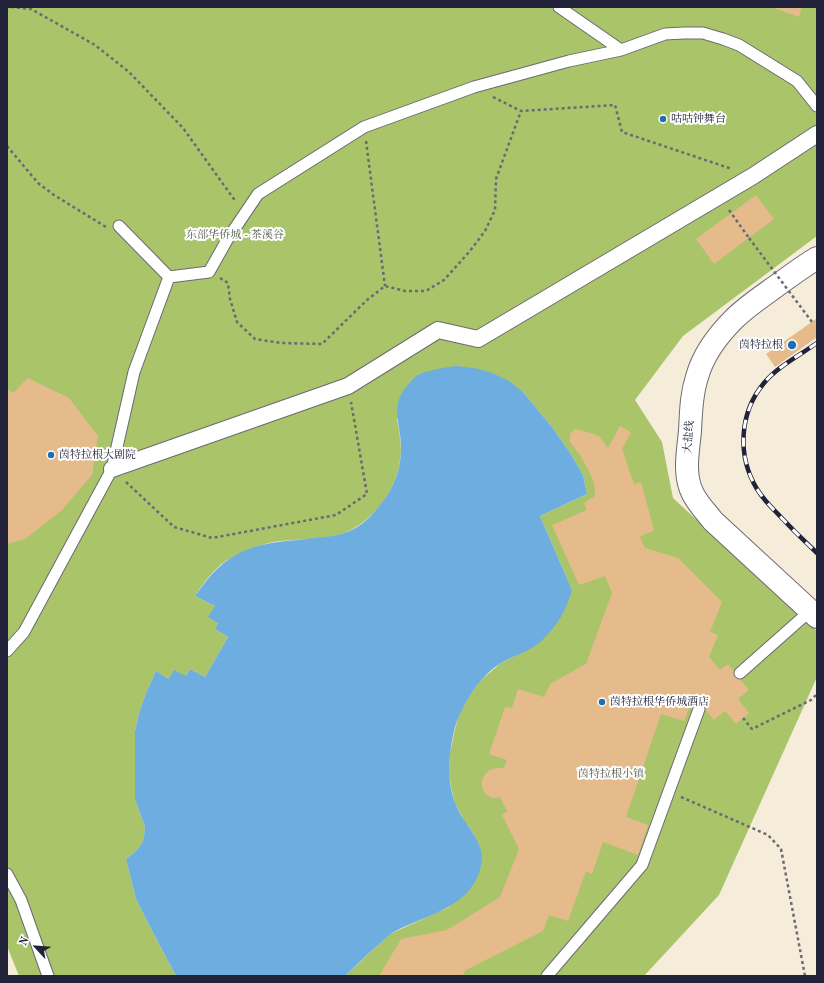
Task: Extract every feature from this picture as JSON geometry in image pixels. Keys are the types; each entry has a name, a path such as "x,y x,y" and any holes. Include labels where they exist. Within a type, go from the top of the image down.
{"main road":[{"name":"大盐线","path":"814,614 713,521 693,493 688,479 687,462 692,396 704,358 716,340 744,310 817,258"}],"street":[{"path":"112,469 348,386 438,330 478,339 719,197 817,134"}],"lane":[{"path":"559,7 621,50"},
{"path":"169,277 209,272 227,240 258,194 364,127 474,87 569,61 621,50 665,34 684,32 703,33 739,45 797,81 817,106"},
{"path":"119,226 169,277"},
{"path":"7,651 24,632 112,469 134,372 169,277"},
{"path":"740,673 814,614"},
{"path":"547,976 642,865 699,709"},
{"path":"7,874 21,900 48,976"}],"path":[{"path":"11,7 31,9 37,12 95,44 129,72 183,128 245,214"},
{"path":"474,87 521,111 615,105 622,132 753,176"},
{"path":"385,286 405,291 426,291 444,280 470,251 485,231 495,210 496,179 521,111"},
{"path":"364,127 385,286"},
{"path":"7,146 38,183 54,195 112,230 119,226"},
{"path":"719,197 812,322"},
{"path":"209,272 228,283 230,299 237,322 255,339 281,343 322,344 367,300 385,286"},
{"path":"112,469 174,527 212,538 336,515 367,494 348,386"},
{"path":"743,718 752,729 811,700 817,694"},
{"path":"669,792 768,835 781,849 805,976"}],"green space":[{"name":"东部华侨城 - 茶溪谷","path":"7,7 817,7 817,236 683,336 635,400 662,442 673,498 817,631 817,677 719,895 644,976 345,976 390,934 449,907 480,847 455,803 451,787 449,773 450,753 459,714 469,696 481,680 501,663 521,653 572,590 540,516 587,494 583,475 571,454 552,427 523,392 397,419 401,452 395,481 388,494 369,517 344,533 330,537 287,540 257,546 221,564 207,579 195,596 215,606 218,623 215,629 228,637 205,677 190,669 186,676 169,679 156,671 139,713 135,731 135,799 145,827 144,838 136,851 126,859 136,899 176,976 19,976 7,946"}],"water":[{"path":"456,366 490,372 509,381 523,392 552,427 571,454 583,475 587,494 540,516 572,590 568,603 562,614 552,630 540,642 530,649 501,663 482,679 472,692 454,730 449,771 451,788 454,801 480,847 482,858 476,880 470,889 454,904 392,933 345,976 176,976 136,899 126,859 136,851 142,843 144,837 145,827 135,799 135,731 146,693 156,671 169,679 174,670 186,676 190,669 205,677 228,637 215,629 218,623 208,617 215,606 195,596 211,575 223,563 230,558 254,547 280,542 327,537 343,533 355,528 370,517 386,498 399,469 401,443 397,409 402,392 415,377 419,375"}],"building":[{"path":"771,7 802,7 799,17"},
{"path":"756,195 774,219 714,264 696,239"},
{"name":"茵特拉根","path":"817,318 817,337 775,367 766,354"},
{"name":"茵特拉根大剧院","path":"28,378 69,398 98,436 92,475 61,511 25,539 7,544 7,389 13,393"},
{"name":"茵特拉根华侨城酒店","path":"620,426 631,432 622,449 634,484 641,482 654,530 640,537 645,548 678,558 722,602 710,632 718,635 709,657 720,670 728,664 749,690 738,699 749,713 736,724 725,711 714,720 694,695 684,721 661,714 626,817 648,825 638,855 603,842 592,874 586,871 568,921 549,915 543,931 466,970 462,976 379,976 401,939 447,930 500,897 519,849 502,815 507,811 500,797 493,798 488,796 484,792 482,780 485,774 490,770 504,768 507,760 489,754 505,707 512,708 518,689 544,697 550,684 586,664 612,593 605,576 579,585 552,525 587,510 584,503 595,496 594,483 580,455 570,442 570,434 575,429 599,436 608,448"}],"railway":[{"path":"817,343 782,366 764,383 750,408 744,435 746,463 757,489 771,507 817,553"}],"place":[{"name":"咕咕钟舞台","path":"663,119"},
{"name":"茵特拉根","path":"792,345"},
{"name":"茵特拉根大剧院","path":"51,455"},
{"name":"茵特拉根华侨城酒店","path":"602,702"}],"park label":[{"name":"茵特拉根小镇","path":"611,774"}]}
